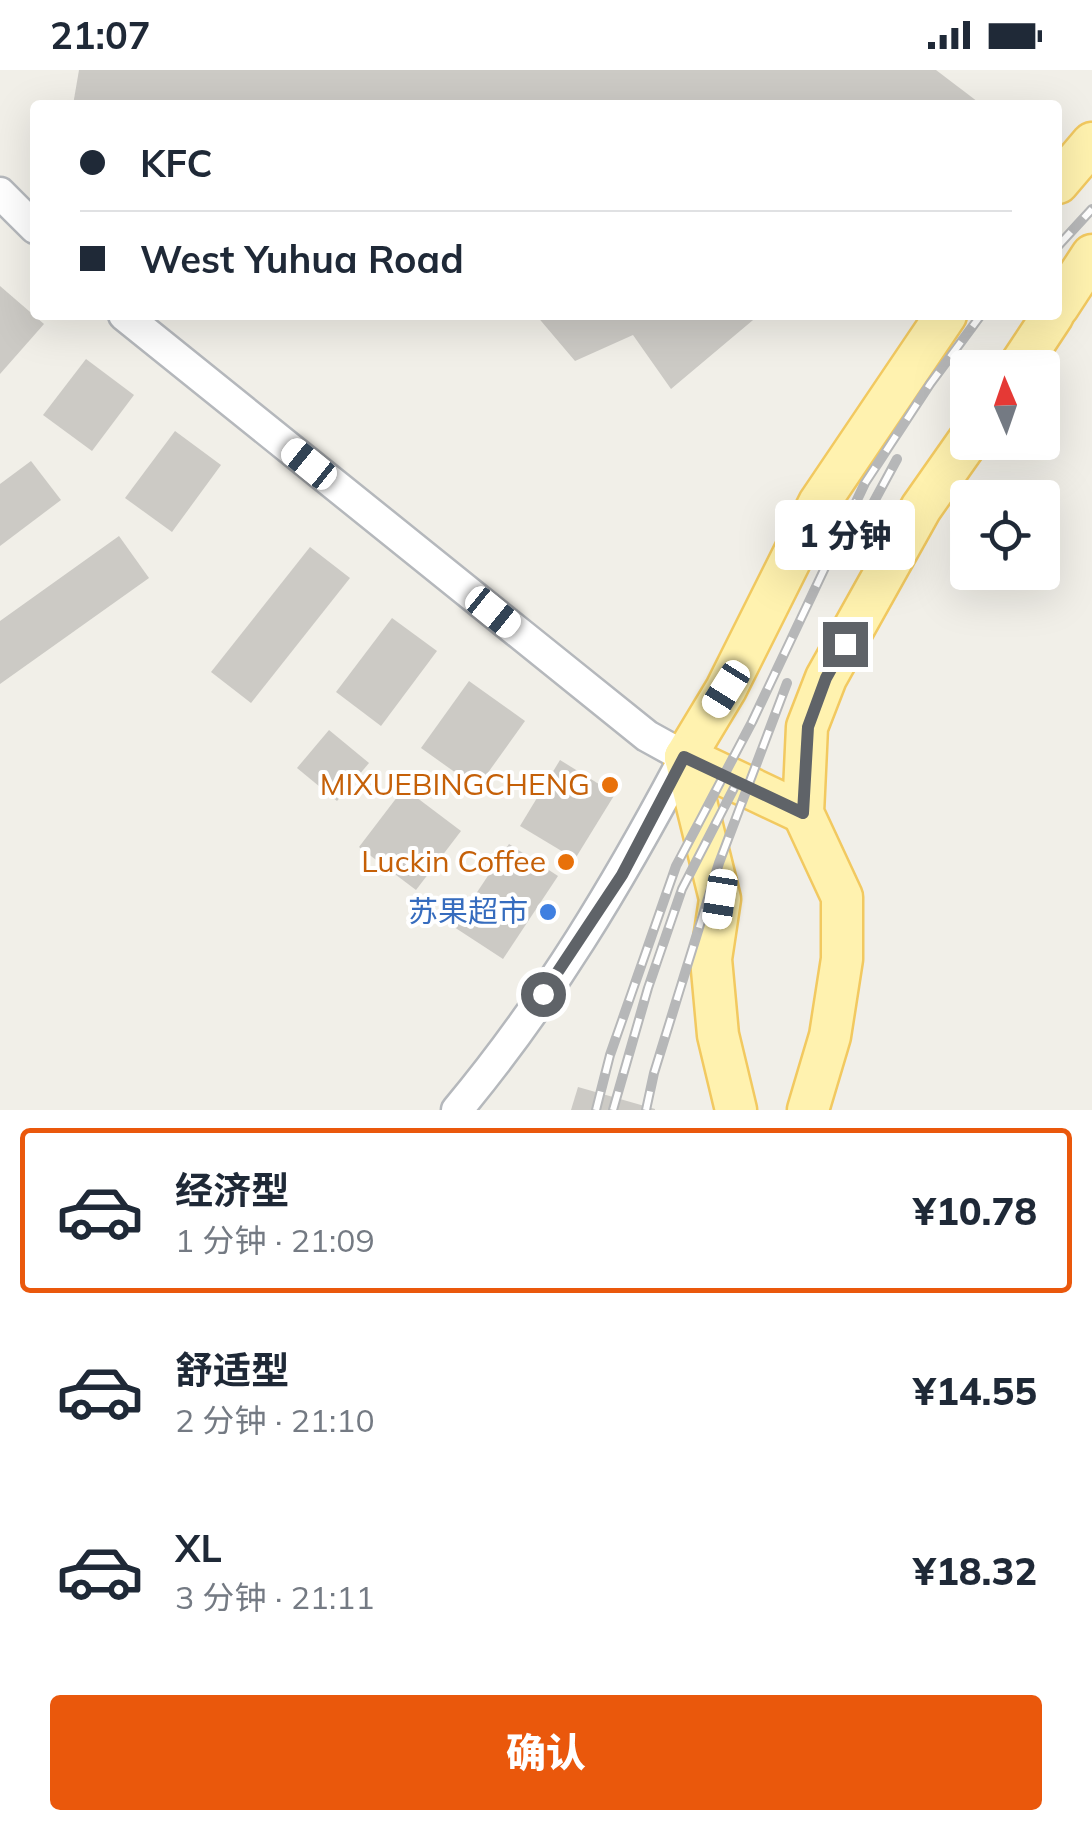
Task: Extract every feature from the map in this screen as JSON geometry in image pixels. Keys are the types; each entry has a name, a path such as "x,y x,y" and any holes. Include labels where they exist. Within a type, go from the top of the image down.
{"main road":[{"path":"1062,178 1091,144"},
{"path":"1062,302 1092,255"},
{"path":"736,1110 718,1035 711,959 720,899 684,757 726,689 819,503 943,320"},
{"path":"1030,350 1049,320"},
{"path":"808,1110 830,1036 842,959 842,897 803,813 808,727 826,678 921,508 954,460"},
{"path":"684,757 803,813"}],"street":[{"path":"0,193 30,223"},
{"path":"130,320 647,736 684,757 622,875 504,1054 457,1110"}],"building":[{"path":"79,70 936,70 975,100 74,100"},
{"path":"0,286 30,312 30,320 44,324 0,374"},
{"path":"540,320 753,320 671,389 633,335 575,361"},
{"path":"86,359 134,395 92,451 43,415"},
{"path":"175,431 221,465 172,532 125,498"},
{"path":"31,461 61,500 0,546 0,484"},
{"path":"119,536 149,578 0,684 0,621"},
{"path":"310,547 350,578 251,703 211,672"},
{"path":"392,618 437,651 381,726 336,692"},
{"path":"469,681 525,721 477,788 421,748"},
{"path":"329,730 369,763 337,801 297,768"},
{"path":"560,760 615,794 575,859 520,826"},
{"path":"404,788 461,831 416,890 359,847"},
{"path":"509,844 558,876 503,959 454,927"},
{"path":"578,1087 655,1109 655,1110 571,1110"}],"railway":[{"path":"1062,242 1092,209"},
{"path":"596,1110 610,1055 676,866 752,722 865,483 977,320"},
{"path":"864,520 897,459"},
{"path":"646,1110 719,863 787,683"},
{"path":"613,1110 682,889 734,788"}],"place":[{"name":"MIXUEBINGCHENG","path":"610,785"},
{"name":"Luckin Coffee","path":"566,862"},
{"name":"苏果超市","path":"548,912"}],"route":[{"path":"543,994 622,875 684,757 803,813 808,727 826,678 845,644"}]}
